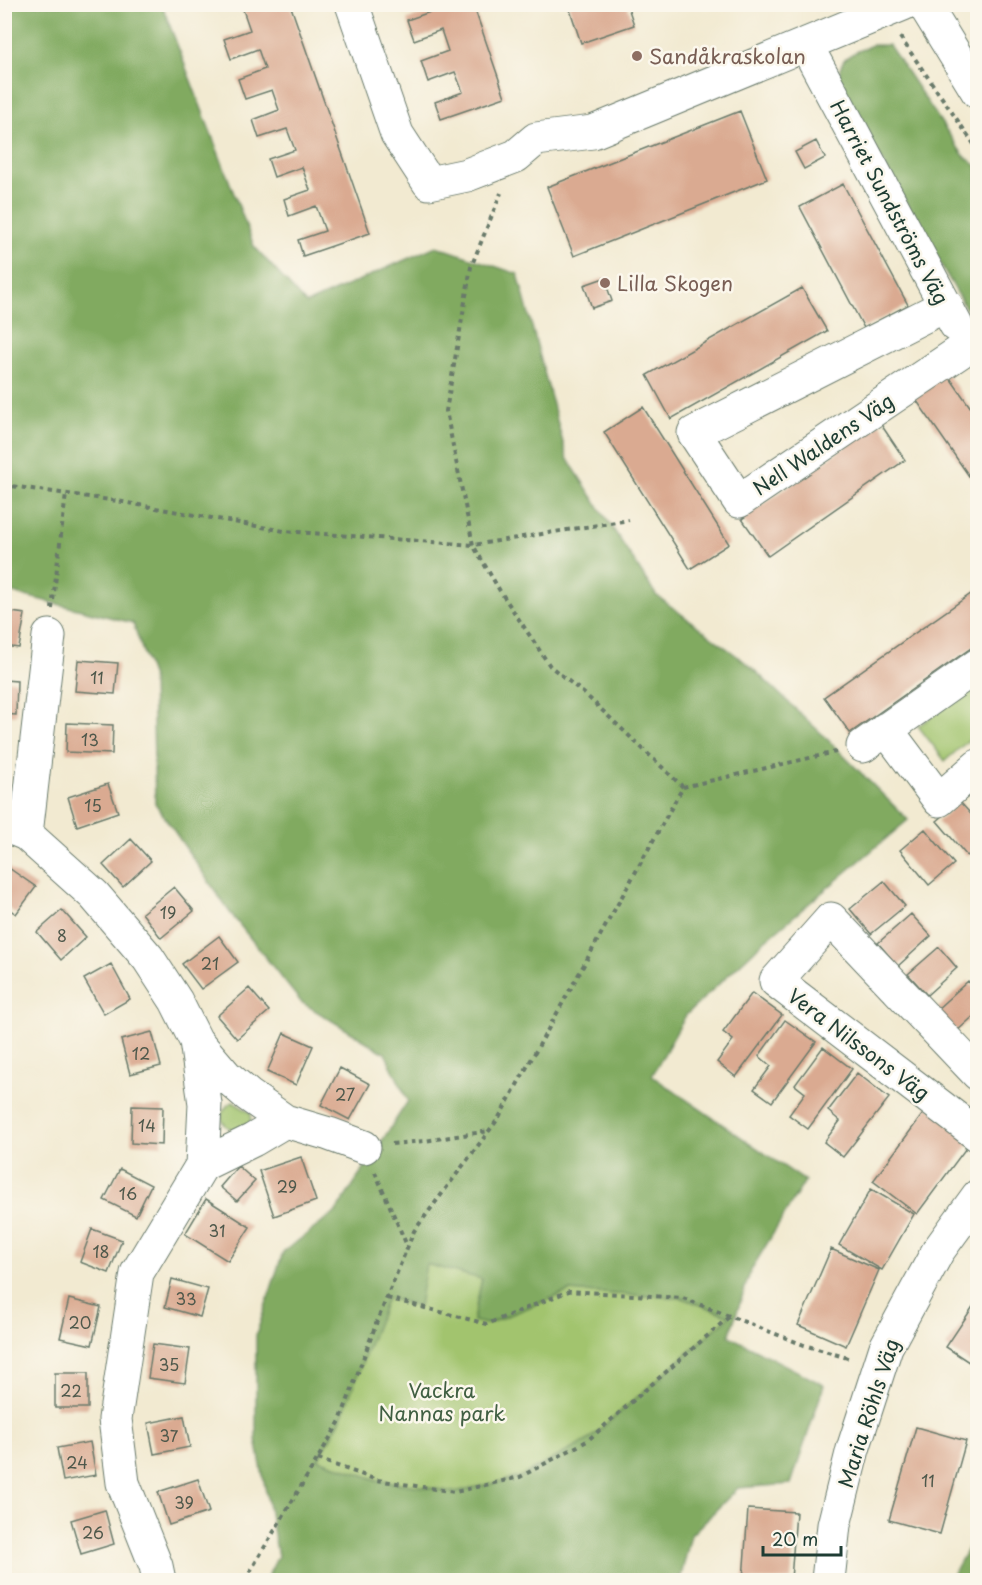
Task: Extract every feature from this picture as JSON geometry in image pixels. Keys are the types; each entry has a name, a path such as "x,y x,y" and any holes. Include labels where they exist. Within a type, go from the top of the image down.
{"street":[{"path":"352,4 397,134 429,183 468,175 516,156 536,139 593,132 893,9"},
{"path":"924,4 978,92"},
{"name":"Harriet Sundströms Väg","path":"806,45 946,305 974,351"},
{"name":"Nell Waldens Väg","path":"946,305 694,433 739,501 974,351"},
{"path":"49,636 15,830 94,895 148,958 176,1001 196,1041 225,1076 285,1121 364,1147"},
{"path":"978,665 875,737 939,800 978,766"},
{"name":"Vera Nilssons Väg","path":"978,1074 831,919 776,981 978,1135"},
{"path":"159,1581 156,1566 123,1483 115,1419 137,1273 201,1165 205,1138 205,1104 196,1041"},
{"path":"201,1165 253,1140 285,1121"},
{"name":"Maria Röhls Väg","path":"828,1581 834,1525 853,1449 886,1347 938,1251 978,1196"}],"path":[{"path":"893,9 978,150"},
{"path":"516,156 471,267 446,411 472,545 550,666 586,695 683,787"},
{"path":"4,485 284,531 472,545 629,520"},
{"path":"49,636 66,494"},
{"path":"245,1581 340,1421 414,1231 504,1109 683,787 875,737"},
{"path":"408,1248 364,1147 490,1131"},
{"path":"387,1298 487,1324 569,1291 683,1298 804,1345 879,1367"},
{"path":"318,1459 377,1480 454,1492 520,1477 587,1441 730,1316"}],"green space":[{"path":"5,5 162,5 254,246 306,304 436,246 518,274 567,458 656,595 749,665 908,820 761,944 686,1015 652,1076 805,1181 751,1270 729,1336 824,1385 791,1484 738,1488 691,1535 680,1580 266,1580 278,1556 256,1439 256,1335 283,1252 335,1213 408,1101 385,1053 301,1002 231,914 155,803 152,678 133,623 5,591","holes":["426,1264 482,1279 473,1321 487,1324 569,1291 683,1298 730,1316 587,1441 520,1477 455,1492 377,1480 318,1459 340,1421 387,1298 419,1306"]},
{"path":"872,45 889,45 963,155 977,166 977,324 838,83 843,61 851,54"},
{"path":"977,685 977,733 945,761 918,726"},
{"path":"233,1102 251,1113 249,1124 244,1130 237,1131 224,1124 222,1117 224,1109"},
{"name":"Vackra Nannas park","path":"426,1264 482,1279 473,1320 487,1324 569,1291 683,1298 730,1316 587,1441 520,1477 455,1492 377,1480 318,1459 332,1436 387,1298"},
{"path":"977,1531 977,1580 950,1580"}],"building":[{"path":"248,4 290,4 370,233 303,256 298,240 325,231 316,206 289,216 284,199 310,190 302,167 274,177 268,159 295,150 287,129 259,138 253,120 279,110 272,90 245,99 238,79 265,69 258,49 231,59 224,39 250,30 242,7"},
{"path":"431,4 473,4 505,97 441,119 435,102 463,92 455,72 428,82 421,61 448,51 441,30 414,40 407,20 433,11"},
{"path":"568,4 627,4 634,25 581,43"},
{"path":"740,111 767,179 574,256 547,187"},
{"path":"816,141 825,158 804,169 795,152"},
{"path":"843,184 908,305 864,328 800,207"},
{"path":"604,278 612,301 592,308 584,285"},
{"path":"802,288 827,331 671,419 647,375"},
{"path":"943,368 978,418 978,489 910,391"},
{"path":"643,407 729,544 690,569 604,432"},
{"path":"880,423 905,460 768,556 742,519"},
{"path":"978,589 978,643 850,733 824,697"},
{"path":"4,611 25,614 19,648 4,646"},
{"path":"78,660 118,663 115,694 75,691"},
{"path":"4,680 17,681 16,715 4,714"},
{"path":"67,723 113,725 112,754 66,752"},
{"path":"108,784 118,812 77,826 68,797"},
{"path":"960,802 978,822 978,847 967,856 937,821"},
{"path":"925,829 954,864 929,885 900,850"},
{"path":"131,839 151,861 123,887 103,865"},
{"path":"6,866 36,887 16,914 5,906"},
{"path":"884,881 905,906 871,934 850,909"},
{"path":"174,887 194,911 161,938 142,913"},
{"path":"62,910 86,937 61,960 37,932"},
{"path":"911,914 931,936 898,966 878,943"},
{"path":"219,936 238,962 201,989 182,964"},
{"path":"939,947 957,968 927,995 908,974"},
{"path":"111,964 130,999 104,1014 84,979"},
{"path":"968,981 978,992 978,1012 956,1032 936,1010"},
{"path":"249,988 269,1011 237,1039 217,1016"},
{"path":"752,993 782,1015 736,1077 717,1062 733,1040 723,1032"},
{"path":"785,1020 816,1042 772,1102 754,1089 771,1066 759,1056"},
{"path":"152,1032 161,1066 130,1074 121,1040"},
{"path":"284,1033 313,1046 296,1085 267,1072"},
{"path":"823,1047 852,1069 808,1129 789,1115 805,1093 795,1085"},
{"path":"340,1068 370,1084 350,1120 321,1105"},
{"path":"857,1073 889,1098 843,1157 824,1142 840,1121 828,1111"},
{"path":"132,1106 163,1107 162,1145 131,1143"},
{"path":"928,1107 972,1140 917,1214 873,1181"},
{"path":"301,1157 316,1201 274,1216 259,1171"},
{"path":"238,1166 255,1181 237,1201 220,1187"},
{"path":"120,1169 151,1185 136,1216 104,1200"},
{"path":"871,1189 914,1214 882,1270 839,1245"},
{"path":"206,1199 250,1227 228,1261 185,1234"},
{"path":"92,1229 122,1240 109,1273 80,1262"},
{"path":"831,1249 879,1270 846,1346 798,1325"},
{"path":"172,1279 208,1289 200,1317 165,1307"},
{"path":"69,1299 101,1307 92,1345 60,1338"},
{"path":"978,1299 978,1368 946,1347"},
{"path":"153,1344 190,1349 185,1383 148,1378"},
{"path":"55,1373 88,1373 88,1408 55,1408"},
{"path":"184,1416 190,1447 154,1454 148,1423"},
{"path":"916,1427 966,1441 940,1534 889,1520"},
{"path":"90,1442 96,1475 63,1481 57,1448"},
{"path":"198,1479 209,1512 169,1525 158,1492"},
{"path":"748,1509 796,1512 791,1580 743,1580"},
{"path":"105,1510 114,1544 81,1554 71,1520"}],"place":[{"name":"Sandåkraskolan","path":"637,56"},
{"name":"Lilla Skogen","path":"605,283"}]}
